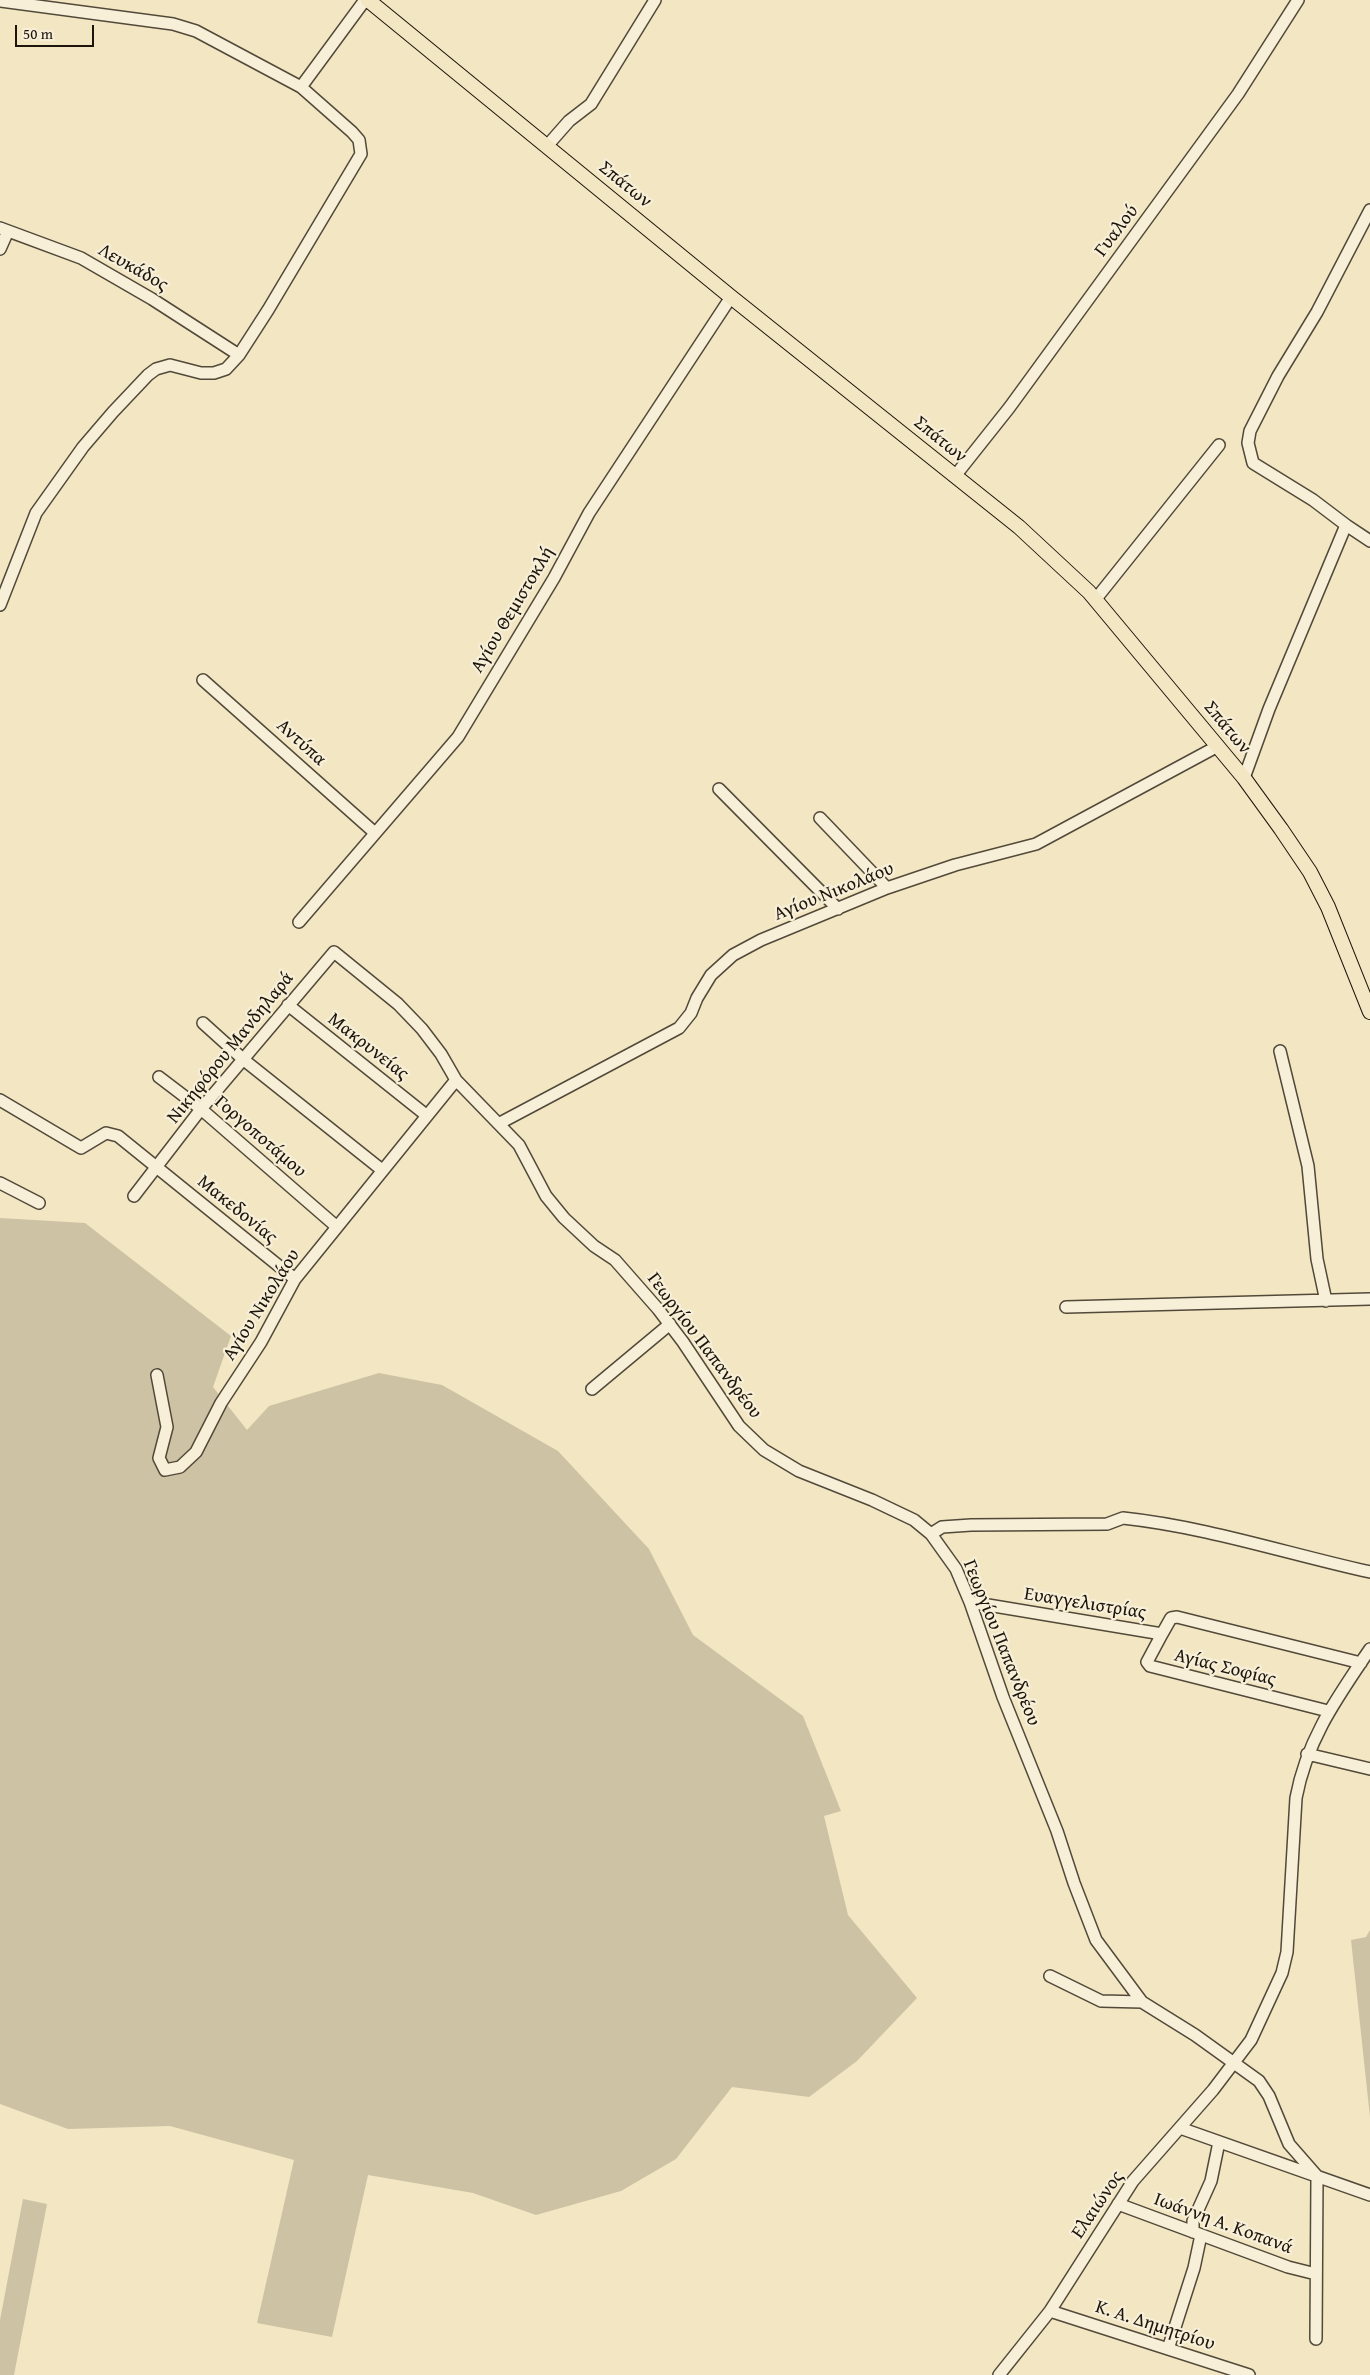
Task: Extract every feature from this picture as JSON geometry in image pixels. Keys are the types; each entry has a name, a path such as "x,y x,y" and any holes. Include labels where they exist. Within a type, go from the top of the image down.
{"main road":[{"name":"Σπάτων","path":"366,0 1053,557 1095,600 1218,746 1244,778 1296,851 1328,907 1370,1012"}],"street":[{"path":"0,0 173,24 196,32 301,87 352,132 359,140 361,154 239,355 226,369 214,373 201,373 170,365 156,369 148,375 83,447 42,501 15,562 0,605"},
{"path":"301,87 366,0"},
{"path":"547,146 569,120 591,104 655,0"},
{"name":"Γυαλού","path":"955,476 1009,408 1233,102 1298,0"},
{"path":"1370,210 1317,312 1278,376 1250,431 1248,443 1252,463 1313,500 1370,541"},
{"path":"0,249 4,229"},
{"name":"Λευκάδος","path":"4,229 81,258 152,299 239,355"},
{"name":"Αγίου Θεμιστοκλή","path":"299,922 334,885 375,833 458,737 554,578 589,513 731,296"},
{"path":"1095,600 1219,445"},
{"path":"1244,778 1269,709 1346,525"},
{"name":"Αντύπα","path":"203,680 375,833"},
{"name":"Αγίου Νικολάου","path":"500,1123 679,1028 691,1013 697,998 712,975 733,955 761,940 887,888 955,864 1036,844 1218,746"},
{"path":"719,789 838,909"},
{"path":"820,818 887,888"},
{"name":"Γεωργίου Παπανδρέου","path":"334,952 398,1004 427,1035 456,1080 500,1123 519,1145 546,1196 564,1218 594,1246 615,1260 670,1324 739,1426 764,1450 798,1471 872,1500 914,1520 931,1534 956,1569 970,1602 1003,1697 1057,1831 1074,1884 1096,1940 1142,2002 1235,2062 1259,2082 1269,2096 1289,2144 1317,2176"},
{"name":"Νικηφόρου Μανδηλαρά","path":"134,1196 201,1109 334,952"},
{"name":"Μακρυνείας","path":"288,1005 426,1115"},
{"path":"203,1023 244,1060 382,1170"},
{"path":"1280,1051 1308,1166 1317,1259 1326,1301"},
{"name":"Γοργοποτάμου","path":"159,1077 201,1109 337,1227"},
{"name":"Αγίου Νικολάου","path":"157,1375 167,1427 159,1458 165,1470 180,1467 196,1452 221,1403 260,1342 295,1279 456,1080"},
{"name":"Μακεδονίας","path":"0,1100 81,1148 106,1133 118,1136 295,1279"},
{"path":"0,1183 39,1203"},
{"path":"1066,1307 1370,1300"},
{"path":"592,1389 670,1324"},
{"path":"931,1534 942,1527 1106,1524 1123,1518 1260,1544 1328,1563 1370,1572"},
{"name":"Ευαγγελιστρίας","path":"970,1602 1162,1634 1171,1618 1177,1617 1361,1663"},
{"name":"Αγίας Σοφίας","path":"1162,1634 1147,1662 1150,1666 1328,1711"},
{"name":"Ελαιώνος","path":"999,2375 1050,2310 1134,2181 1235,2062 1251,2040 1282,1973 1286,1959 1292,1903 1296,1798 1307,1754 1328,1711 1370,1649"},
{"path":"1307,1754 1370,1769"},
{"path":"1050,1976 1100,2001 1142,2002"},
{"path":"1180,2128 1370,2195"},
{"path":"1168,2349 1194,2268 1197,2234 1193,2221 1211,2181 1219,2142"},
{"path":"1316,2339 1317,2176"},
{"name":"Ιωάννη Α. Κοπανά","path":"1118,2204 1288,2267 1316,2274"},
{"name":"Κ. Α. Δημητρίου","path":"1050,2310 1249,2375"}],"shaded area":[{"path":"0,1218 85,1223 231,1336 213,1387 247,1430 269,1406 379,1373 442,1385 558,1451 649,1549 693,1635 803,1716 841,1811 824,1816 848,1915 917,1998 857,2061 809,2097 732,2087 676,2159 621,2191 536,2215 473,2193 368,2175 332,2337 257,2323 294,2160 170,2126 68,2129 0,2104"},
{"path":"1370,1930 1370,2117 1351,1940 1366,1937"},
{"path":"23,2199 47,2204 14,2375 0,2375 0,2320"}]}
